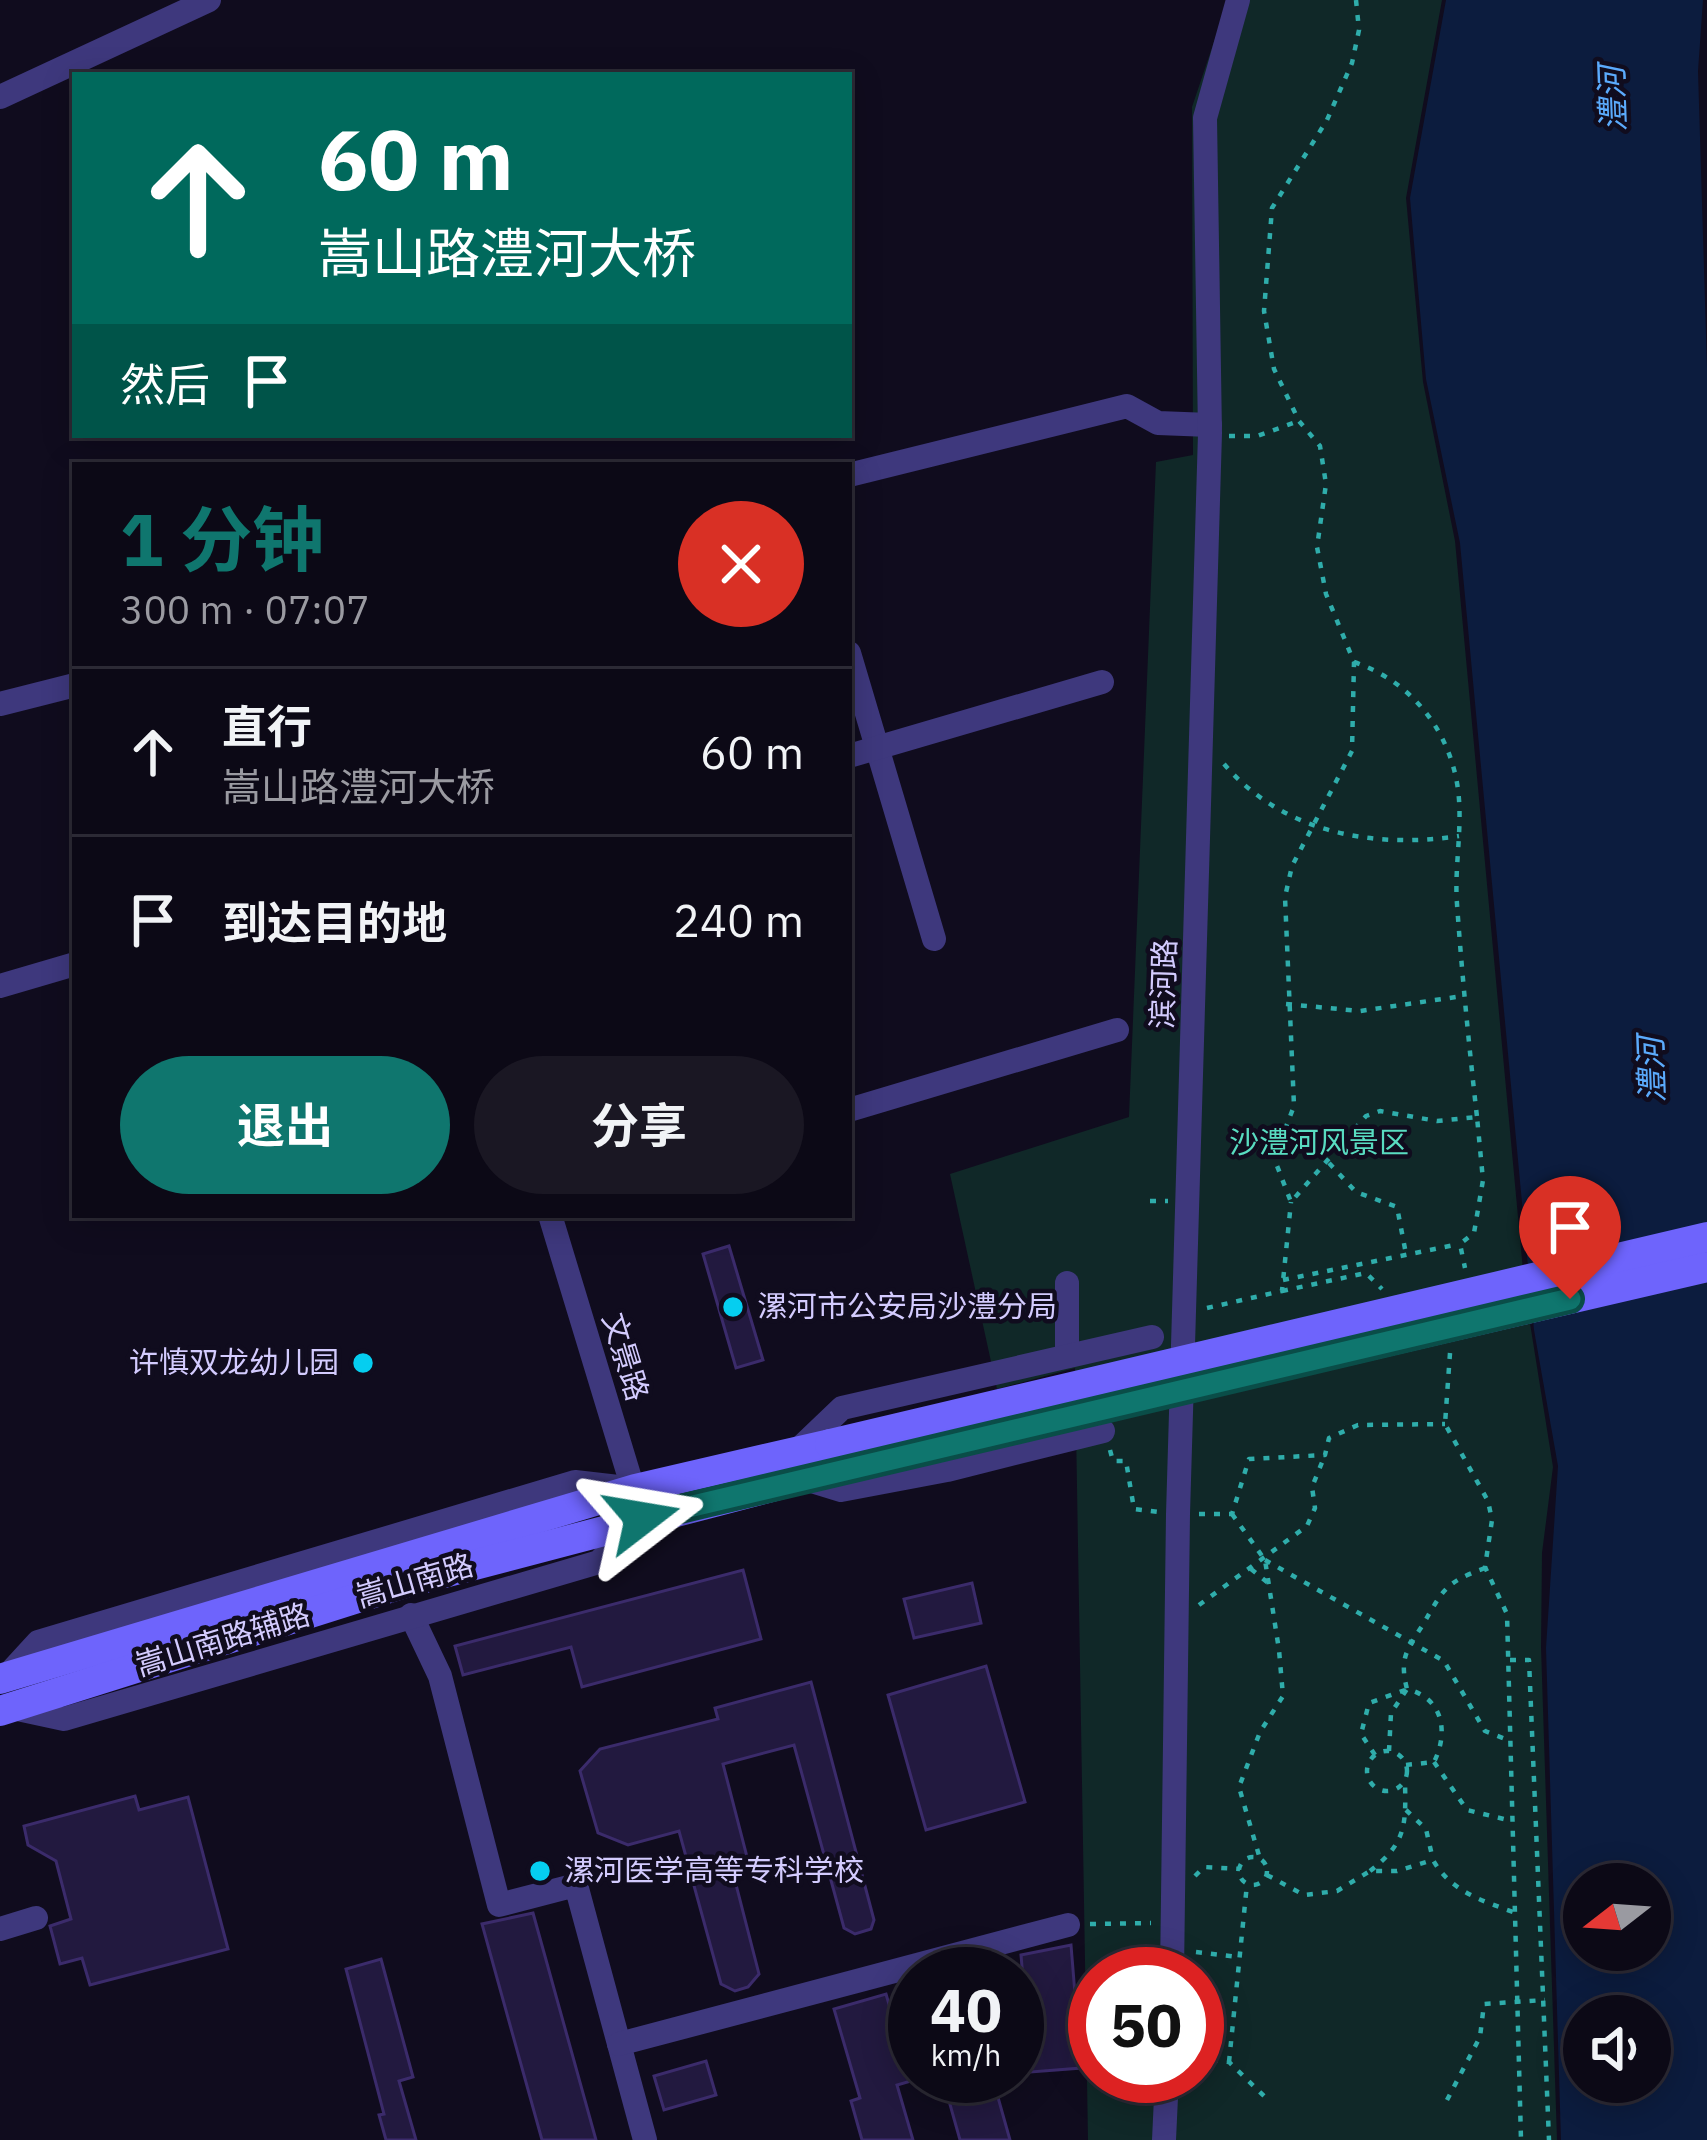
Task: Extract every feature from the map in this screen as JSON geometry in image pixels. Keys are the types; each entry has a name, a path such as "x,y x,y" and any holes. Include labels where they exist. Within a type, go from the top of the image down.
{"main road":[{"path":"833,1457 1707,1238"},
{"path":"833,1457 1707,1267"},
{"name":"嵩山南路","path":"3,1695 639,1504 833,1457"}],"street":[{"path":"0,97 209,0"},
{"name":"滨河路","path":"1173,1947 1178,1514 1210,429 1205,118 1238,0"},
{"path":"852,474 1127,406 1158,423 1210,429"},
{"path":"852,662 934,939"},
{"path":"852,755 1102,682"},
{"path":"0,704 72,686"},
{"path":"0,986 72,965"},
{"path":"852,1109 1117,1030"},
{"name":"文景路","path":"551,1218 639,1504"},
{"path":"1066,1283 1067,1356"},
{"path":"1103,1431 947,1470 841,1490 799,1464 842,1408 1152,1337"},
{"name":"嵩山南路辅路","path":"3,1695 64,1719 599,1562 639,1504"},
{"path":"411,1615 440,1676 499,1904 576,1885 645,2140"},
{"path":"0,1929 36,1918"},
{"path":"619,2044 1068,1924"},
{"path":"1164,2140 1166,2103"}],"path":[{"path":"1282,1291 1291,1202 1274,1158 1294,1106 1286,1004 1285,897 1292,866 1352,752 1354,662 1326,594 1317,547 1326,484 1320,446 1298,421 1274,369 1264,311 1272,208 1328,120 1352,63 1359,30 1357,0"},
{"path":"1210,429 1257,436 1298,421"},
{"path":"1283,1280 1460,1244 1474,1233 1483,1180 1454,871 1459,836 1457,782 1438,732 1411,692 1389,674 1354,662"},
{"path":"1201,738 1244,788 1352,840 1419,842 1459,836"},
{"path":"1286,1004 1360,1011 1463,996"},
{"path":"1291,1202 1366,1116 1380,1111 1437,1121 1477,1117"},
{"path":"1329,1163 1357,1192 1397,1208 1406,1255"},
{"path":"1452,1276 1466,1273 1460,1244"},
{"path":"1369,1262 1374,1280"},
{"path":"1184,1312 1366,1273 1385,1292"},
{"path":"1448,1339 1445,1424 1488,1502 1492,1520 1485,1568 1507,1614 1521,2140"},
{"path":"1179,1618 1307,1526 1315,1508 1312,1487 1329,1438 1343,1428 1445,1424"},
{"path":"1103,1431 1113,1461 1126,1461 1134,1509 1232,1514"},
{"path":"1232,1514 1249,1459 1325,1455"},
{"path":"1232,1514 1264,1560 1273,1587 1282,1696 1260,1732 1239,1786 1267,1875 1304,1895 1337,1892 1370,1871 1394,1852 1406,1810 1406,1766"},
{"path":"1264,1560 1444,1661 1486,1731 1509,1740"},
{"path":"1407,1689 1402,1672 1407,1642 1446,1586 1485,1568"},
{"path":"1251,1569 1273,1587"},
{"path":"1510,1660 1528,1660 1550,2140"},
{"path":"1389,1751 1391,1713 1407,1689"},
{"path":"1375,1754 1361,1734 1369,1703 1407,1689 1417,1692 1442,1718 1434,1762 1467,1810 1512,1821"},
{"path":"1389,1751 1375,1754 1367,1766 1372,1784 1390,1790 1405,1778"},
{"path":"1389,1751 1406,1766 1434,1762"},
{"path":"1406,1810 1426,1829 1443,1878 1474,1898 1516,1913"},
{"path":"1240,1868 1247,1858 1260,1859"},
{"path":"1370,1871 1397,1871 1433,1860"},
{"path":"1176,1895 1204,1868 1240,1868"},
{"path":"1229,2062 1247,1883 1240,1868"},
{"path":"1247,1883 1257,1884 1267,1875"},
{"path":"1068,1924 1174,1933 1238,1957"},
{"path":"1447,2100 1480,2037 1484,2005 1545,2000"},
{"path":"1224,2061 1264,2096"}],"green space":[{"name":"沙澧河风景区","path":"1228,0 1442,0 1406,198 1423,382 1455,541 1525,1292 1553,1467 1542,1553 1541,1647 1557,2140 1088,2140 1087,2103 1224,2103 1224,1947 1085,1947 1075,1368 997,1389 950,1174 1129,1117 1156,462 1193,455 1192,107"}],"water":[{"name":"澧河","path":"1446,0 1703,0 1698,71 1707,368 1707,2140 1561,2140 1546,1648 1558,1466 1534,1330 1460,543 1426,379 1410,198"}],"building":[{"name":"漯河市公安局沙澧分局","path":"729,1246 763,1360 736,1368 703,1254"},
{"path":"743,1570 761,1639 582,1687 571,1647 463,1675 455,1646"},
{"path":"972,1583 981,1623 914,1638 904,1599"},
{"path":"986,1666 1025,1802 926,1830 888,1695"},
{"path":"811,1682 874,1920 871,1929 855,1934 844,1928 794,1745 723,1764 747,1857 730,1861 759,1974 748,1987 735,1991 721,1984 679,1831 628,1845 598,1833 580,1771 600,1749 718,1719 715,1708"},
{"path":"135,1796 139,1810 188,1797 228,1949 90,1985 82,1958 60,1964 50,1926 71,1919 56,1861 28,1845 24,1826"},
{"path":"533,1913 596,2140 542,2140 482,1924"},
{"path":"1071,1945 1068,2069 1044,2071 1044,1950"},
{"path":"381,1959 413,2077 399,2081 416,2140 386,2140 379,2115 384,2114 346,1969"},
{"path":"886,1994 888,2103 902,2103 913,2140 862,2140 851,2101 860,2098 834,2009"},
{"path":"706,2061 716,2095 664,2110 654,2076"},
{"path":"950,2103 1000,2103 1010,2140 960,2140"}],"place":[{"name":"漯河市公安局沙澧分局","path":"733,1307"},
{"name":"许慎双龙幼儿园","path":"363,1363"},
{"name":"漯河医学高等专科学校","path":"540,1871"}],"route":[{"path":"642,1518 1570,1299"}]}
